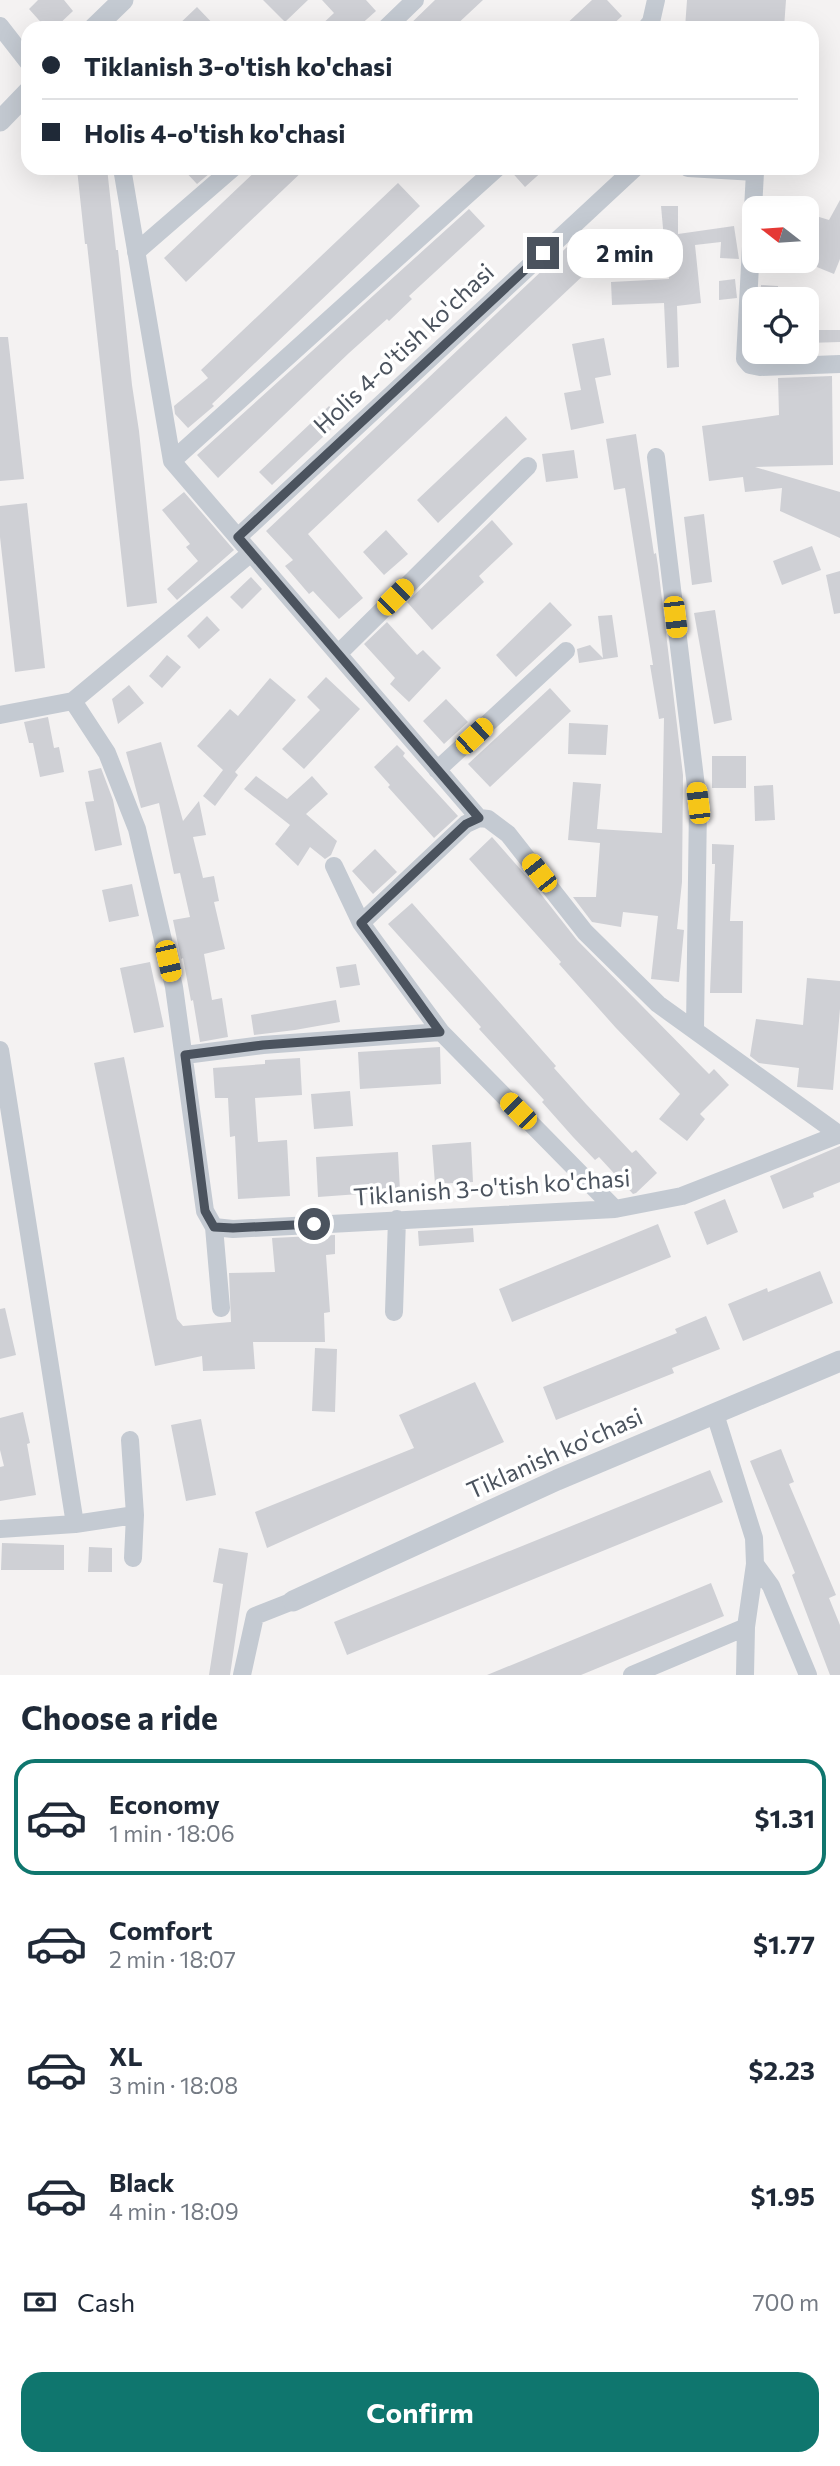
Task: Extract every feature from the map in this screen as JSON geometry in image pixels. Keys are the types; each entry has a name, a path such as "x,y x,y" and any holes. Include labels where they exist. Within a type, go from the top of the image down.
{"street":[{"path":"101,21 123,0"},
{"path":"396,6 415,0"},
{"path":"651,21 656,0"},
{"path":"0,26 21,53"},
{"path":"0,121 21,99"},
{"path":"123,175 173,461 479,818"},
{"path":"136,252 225,175"},
{"path":"173,461 490,175"},
{"name":"Holis 4-o'tish ko'chasi","path":"238,537 627,175"},
{"path":"755,175 745,359 750,365 760,367 840,364"},
{"path":"656,457 698,803 695,1029"},
{"path":"338,654 528,466"},
{"path":"0,715 73,701 251,553"},
{"path":"437,770 566,651"},
{"path":"73,701 107,753 137,829 174,987 205,1211 214,1227 220,1308"},
{"path":"361,923 466,824 479,818 488,819 509,834 585,932 658,1004 840,1134"},
{"path":"334,866 361,923 440,1032 615,1209"},
{"path":"185,1055 263,1045 440,1032"},
{"path":"0,1050 75,1524"},
{"name":"Tiklanish 3-o'tish ko'chasi","path":"214,1227 615,1209 682,1196 840,1134"},
{"path":"394,1312 397,1219"},
{"name":"Tiklanish ko'chasi","path":"293,1601 557,1480 840,1361"},
{"path":"715,1414 751,1525 755,1564 746,1627 745,1675"},
{"path":"130,1440 135,1515 133,1558"},
{"path":"0,1529 75,1524 135,1515"},
{"path":"755,1564 771,1587 808,1675"},
{"path":"242,1675 256,1616 293,1601"},
{"path":"632,1675 746,1627"}],"building":[{"path":"38,0 64,0 73,11 62,21 40,21 29,9"},
{"path":"263,0 308,0 286,21"},
{"path":"322,0 366,0 376,11 365,21 325,21 334,13"},
{"path":"435,0 483,0 460,21 413,21"},
{"path":"592,0 607,0 622,16 617,21 570,21"},
{"path":"687,0 786,0 784,21 686,21"},
{"path":"197,7 210,21 182,21"},
{"path":"78,175 108,175 157,603 127,607"},
{"path":"189,175 208,175 197,184"},
{"path":"252,175 299,175 186,282 164,258"},
{"path":"514,175 538,175 525,187"},
{"path":"398,183 420,206 188,428 175,414 174,406 208,378 201,370"},
{"path":"840,200 840,259 834,274 819,268 819,217 829,220"},
{"path":"661,206 678,206 678,234 734,226 739,259 720,258 721,242 695,245 701,303 677,306 679,367 667,368 664,303 612,305 611,282 669,279 668,249 665,250"},
{"path":"469,209 485,226 409,296 412,299 389,321 387,319 349,353 218,478 197,455"},
{"path":"567,247 588,271 308,534 363,598 339,619 313,591 309,594 285,566 293,560 266,531"},
{"path":"735,279 737,298 719,300 719,281"},
{"path":"819,330 840,330 840,342 819,343"},
{"path":"0,337 8,337 24,479 0,481"},
{"path":"604,338 611,375 595,378 604,423 571,430 564,393 581,390 572,344"},
{"path":"832,376 833,465 755,467 840,492 840,538 780,511 782,488 745,492 743,477 709,481 702,426 779,415 778,378"},
{"path":"329,406 342,419 272,485 259,472"},
{"path":"506,416 527,439 438,523 417,500"},
{"path":"636,434 658,566 683,775 682,882 677,929 684,930 679,982 651,979 658,916 623,912 621,927 592,922 573,897 596,897 600,843 568,840 573,782 601,784 597,829 662,833 664,718 659,719 625,488 614,490 606,439"},
{"path":"574,450 578,478 546,482 542,454"},
{"path":"184,492 234,550 177,600 167,589 198,561 186,547 190,544 162,510"},
{"path":"27,503 45,668 15,672 0,537 0,506"},
{"path":"704,514 712,582 692,585 684,517"},
{"path":"492,520 513,544 479,576 484,582 432,630 407,602"},
{"path":"386,530 408,554 384,575 363,552"},
{"path":"812,546 821,570 782,585 773,561"},
{"path":"840,571 840,613 834,614 826,575"},
{"path":"251,577 262,589 242,609 230,597"},
{"path":"550,602 572,625 516,677 496,655"},
{"path":"715,610 732,720 714,724 694,613"},
{"path":"612,615 618,657 579,663 577,649 590,645 603,658 598,616"},
{"path":"207,616 220,630 199,649 187,636"},
{"path":"387,622 417,655 423,650 441,668 409,702 390,684 395,678 364,644"},
{"path":"167,655 181,667 162,688 149,676"},
{"path":"326,677 360,709 304,769 282,749 320,710 307,697"},
{"path":"270,678 296,700 235,772 238,775 215,806 203,796 223,770 197,746 230,709 238,716"},
{"path":"129,685 144,703 118,724 112,699"},
{"path":"550,688 571,711 490,787 468,764"},
{"path":"446,699 468,722 444,744 423,721"},
{"path":"48,717 54,748 59,747 64,772 40,777 33,743 29,743 24,722"},
{"path":"569,723 608,725 606,755 568,754"},
{"path":"161,742 183,821 199,801 206,835 193,837 203,878 214,876 219,901 214,902 225,949 204,954 212,1000 222,998 228,1037 200,1042 193,1000 191,1001 173,920 190,917 180,873 174,874 159,803 141,808 126,752"},
{"path":"397,745 405,753 403,756 458,816 434,838 388,787 390,785 374,767"},
{"path":"712,756 746,756 746,788 712,788"},
{"path":"101,768 113,800 122,845 95,851 85,802 94,801 88,771"},
{"path":"256,776 287,799 312,776 328,794 306,814 337,841 331,855 325,859 310,847 298,866 275,844 290,825 244,789"},
{"path":"773,785 775,820 755,821 754,786"},
{"path":"492,837 577,940 709,1074 714,1069 729,1085 700,1114 705,1119 687,1141 659,1119 680,1094 616,1028 469,859"},
{"path":"712,844 734,845 730,921 743,921 742,993 710,993 715,864 712,864"},
{"path":"375,849 397,872 373,894 352,871"},
{"path":"132,884 139,916 109,922 102,890"},
{"path":"412,903 556,1066 554,1068 586,1104 632,1153 636,1150 657,1173 636,1193 633,1194 599,1157 595,1160 573,1137 542,1102 544,1100 479,1029 481,1027 388,924"},
{"path":"150,962 164,1027 134,1033 120,968"},
{"path":"356,964 360,985 340,988 336,967"},
{"path":"807,978 840,981 833,1090 797,1087 799,1068 759,1063 750,1056 756,1019 803,1025"},
{"path":"336,1000 340,1022 254,1035 251,1015"},
{"path":"440,1047 441,1084 360,1089 358,1052"},
{"path":"124,1057 177,1319 183,1326 231,1322 229,1273 275,1272 272,1238 335,1235 335,1254 326,1255 330,1312 324,1313 325,1342 253,1342 255,1369 203,1371 202,1356 155,1366 94,1063"},
{"path":"300,1058 302,1095 255,1098 258,1142 287,1140 290,1196 238,1199 235,1136 230,1137 228,1098 215,1098 213,1068"},
{"path":"350,1091 353,1126 314,1129 311,1094"},
{"path":"471,1142 473,1182 435,1184 432,1145"},
{"path":"840,1146 840,1182 813,1193 814,1197 783,1209 770,1176"},
{"path":"398,1152 400,1191 318,1197 316,1157"},
{"path":"725,1199 738,1232 707,1245 694,1212"},
{"path":"658,1224 671,1257 512,1322 499,1289"},
{"path":"473,1228 474,1242 419,1246 418,1231"},
{"path":"820,1271 833,1303 743,1341 728,1304 767,1288 768,1292"},
{"path":"5,1308 16,1355 0,1359 0,1309"},
{"path":"706,1316 720,1349 672,1368 674,1373 556,1420 543,1387 677,1333 675,1329"},
{"path":"315,1348 337,1349 335,1412 312,1411"},
{"path":"475,1382 504,1442 267,1548 255,1512 414,1448 399,1415"},
{"path":"23,1412 30,1443 27,1444 36,1495 0,1501 0,1467 4,1466 0,1450 0,1418"},
{"path":"201,1419 216,1495 186,1501 171,1425"},
{"path":"781,1449 794,1482 789,1484 836,1595 829,1598 840,1625 840,1675 830,1675 792,1575 795,1573 750,1461"},
{"path":"710,1470 723,1502 347,1655 334,1622"},
{"path":"2,1543 64,1545 64,1570 1,1570"},
{"path":"89,1547 112,1548 112,1572 88,1572"},
{"path":"219,1548 248,1553 230,1675 209,1675 223,1584 213,1582"},
{"path":"711,1583 724,1616 581,1675 487,1675"}],"route":[{"path":"314,1224 214,1227 205,1211 185,1055 263,1045 440,1032 361,923 466,824 479,818 238,537 543,253"}]}
